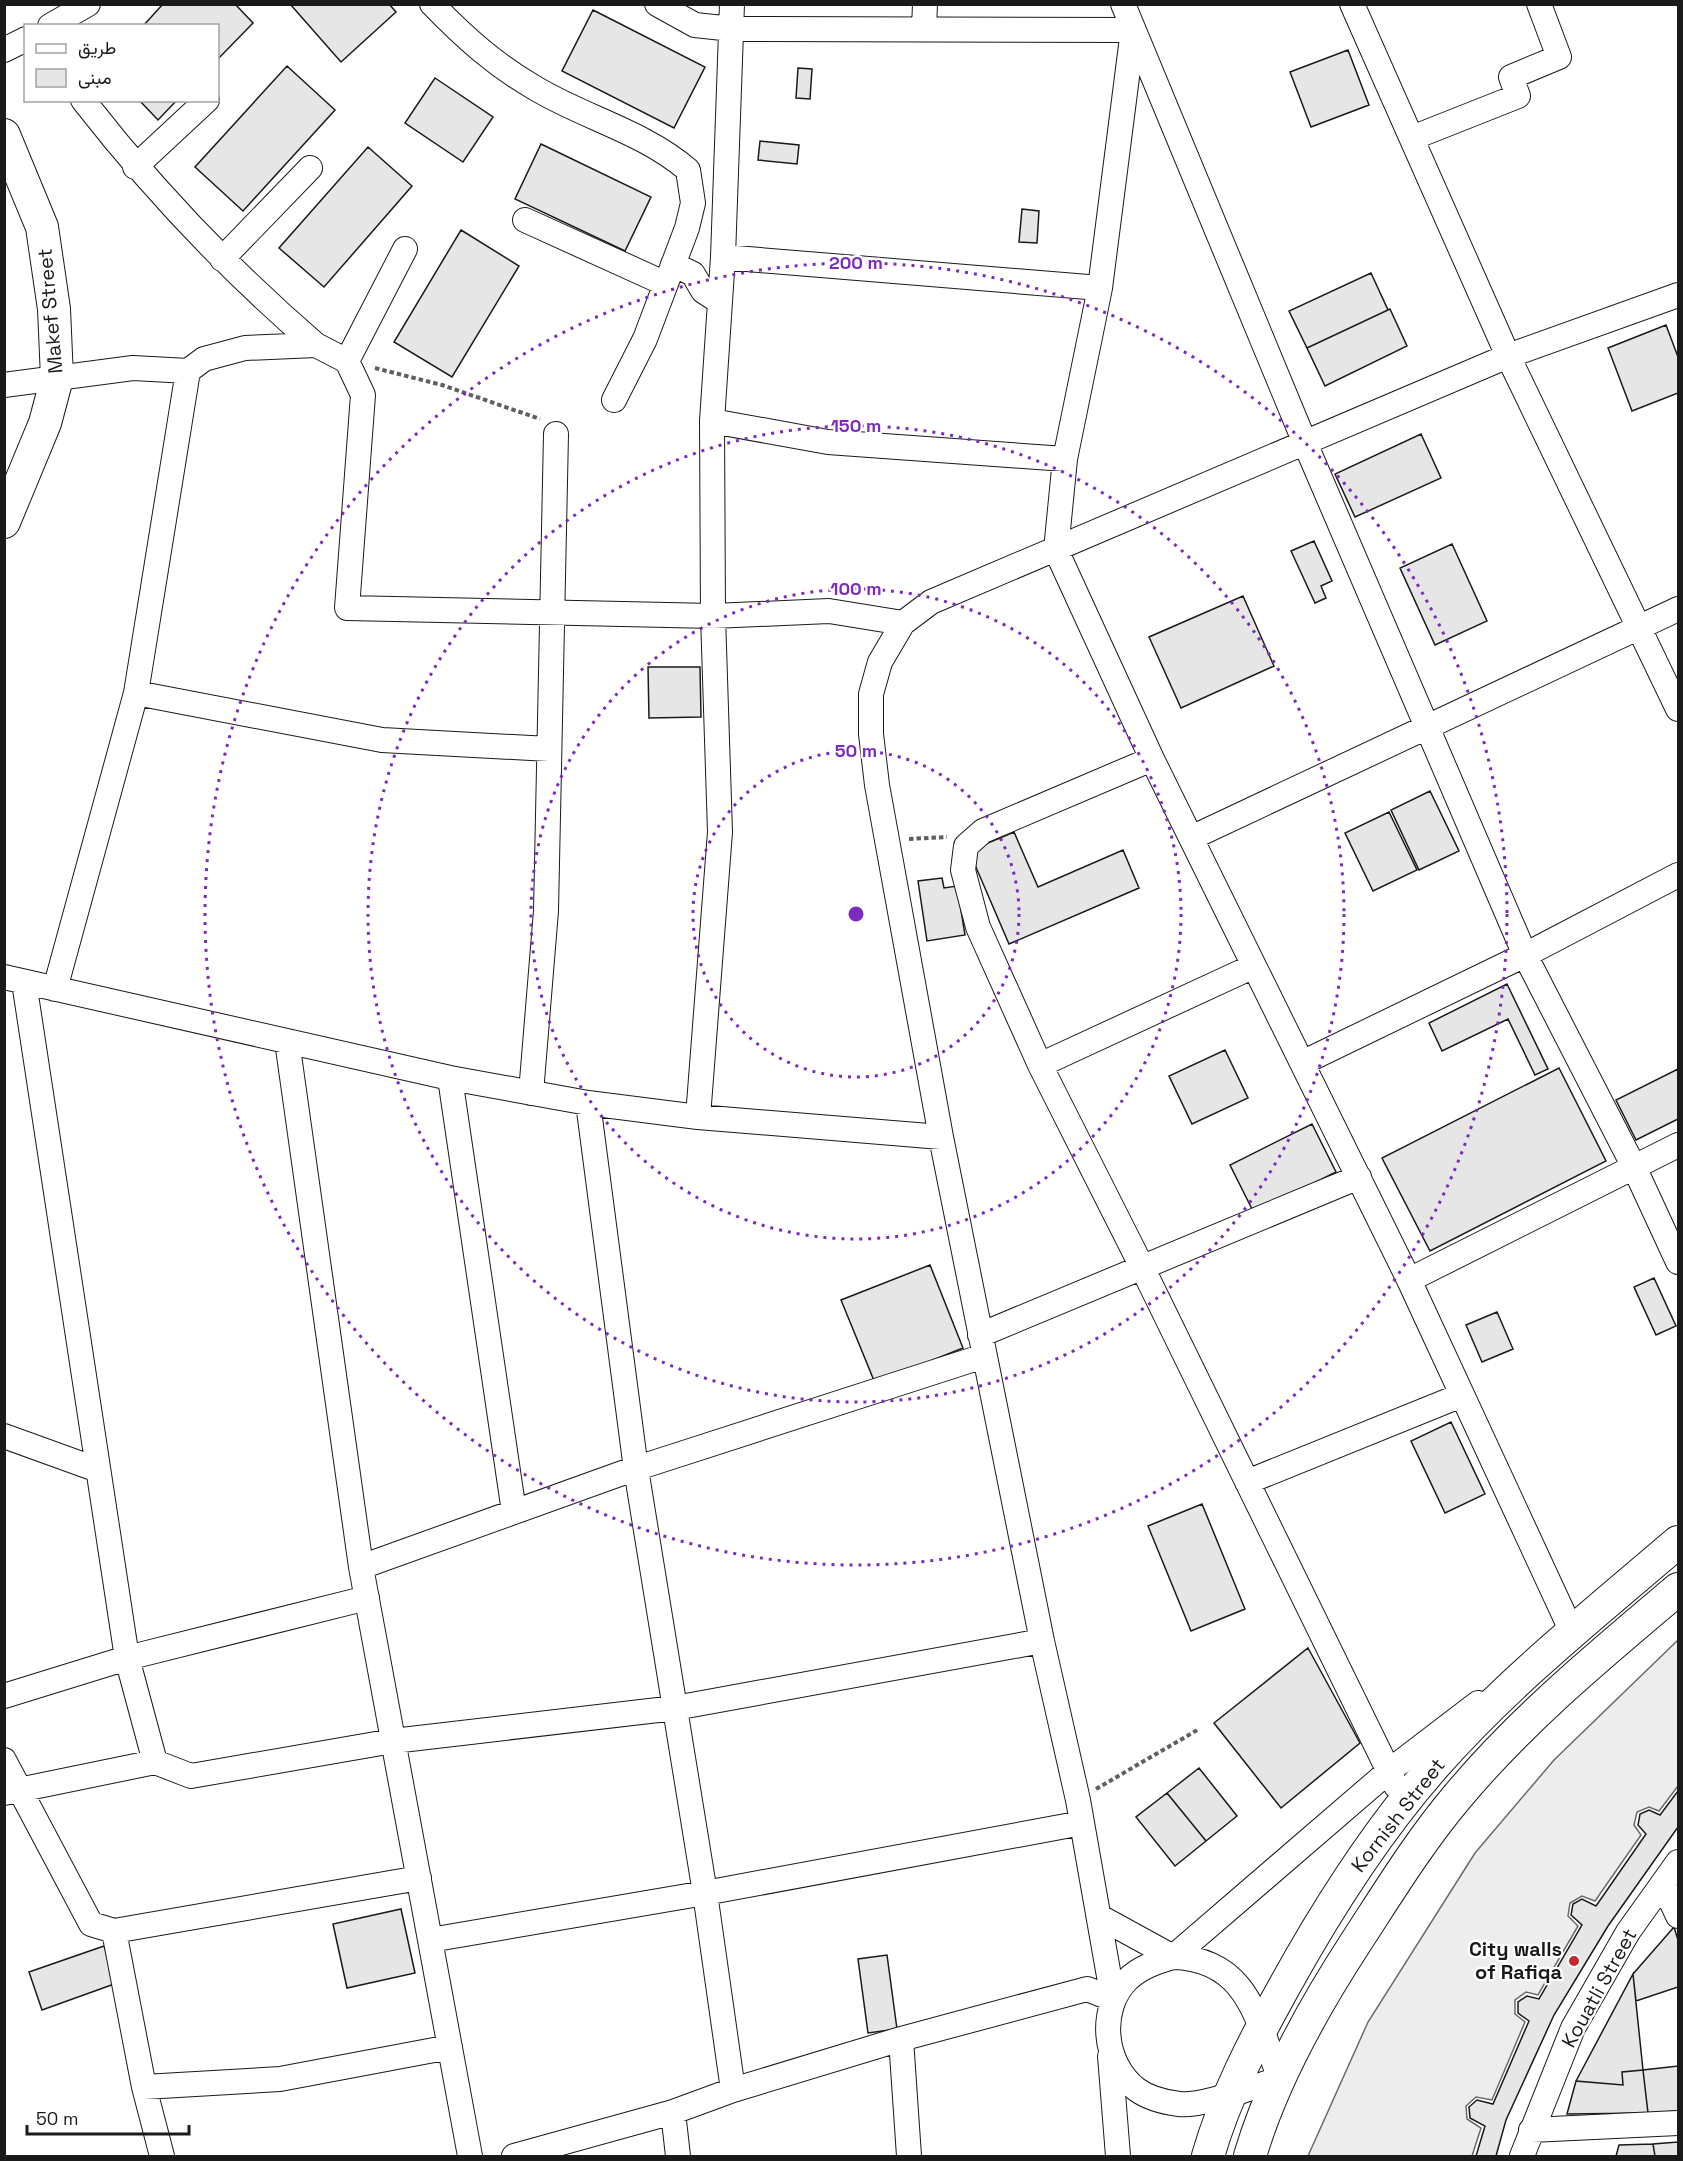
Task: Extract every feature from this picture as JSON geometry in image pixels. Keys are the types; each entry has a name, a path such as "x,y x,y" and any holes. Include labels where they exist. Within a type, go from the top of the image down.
{"main road":[{"name":"Makef Street","path":"4,135 42,227 54,309 57,378 45,423 4,522"},
{"name":"Kornish Street","path":"1208,2157 1231,2092 1261,2029 1307,1944 1358,1864 1434,1766 1572,1632 1678,1542"},
{"name":"Kornish Street","path":"1250,2157 1280,2079 1307,2022 1400,1873 1457,1797 1521,1729 1590,1663 1678,1589"}],"street":[{"path":"53,24 88,4"},
{"path":"432,4 476,49 536,89 668,152 688,170 693,203 687,228 645,339 614,400"},
{"path":"657,4 695,25 732,29 1133,30"},
{"path":"698,1117 720,832 713,616 712,421 723,257 732,4"},
{"path":"924,29 925,4"},
{"path":"1123,4 1305,443 1525,955 1635,1169 1678,1262"},
{"path":"1352,4 1508,356 1678,709"},
{"path":"1412,138 1518,96 1511,77 1559,57 1539,4"},
{"path":"1133,30 1100,288 1065,459 1056,550 1152,759 1409,1280 1572,1632 1389,1771 1173,1957"},
{"path":"4,50 24,40"},
{"path":"85,102 135,167 253,291 316,345 346,361 363,395 347,608 713,616 829,611 903,623"},
{"path":"135,167 206,102"},
{"path":"222,259 310,168"},
{"path":"525,220 670,274 693,274 703,291 720,302"},
{"path":"346,361 405,249"},
{"path":"723,257 1100,288"},
{"path":"1118,2157 1108,2024 1113,1999 1100,1917 982,1346 887,840 871,734 871,694 880,662 903,623 931,602 1508,356 1678,295"},
{"path":"4,385 133,368 188,370 204,359 245,348 316,345"},
{"path":"55,989 136,693 188,370"},
{"path":"712,421 828,442 1065,459"},
{"path":"531,1093 546,911 556,434"},
{"path":"1191,838 1678,609"},
{"path":"136,693 382,740 549,749"},
{"path":"1152,759 983,831 966,846 963,870 978,927 1040,1065 1143,1269 1405,1805"},
{"path":"1302,1063 1525,955 1678,875"},
{"path":"1040,1065 1254,966"},
{"path":"155,1762 128,1658 14,980 450,1078 588,1103 698,1117 941,1137"},
{"path":"287,1041 361,1567 470,2157"},
{"path":"450,1078 514,1512"},
{"path":"588,1103 636,1469 705,1893 733,2090"},
{"path":"1409,1280 1635,1169 1678,1145"},
{"path":"361,1567 982,1346 1143,1269 1359,1178"},
{"path":"1247,1482 1462,1395"},
{"path":"4,1436 98,1470"},
{"path":"4,1696 128,1658 367,1599"},
{"path":"13,1791 155,1762 191,1776 393,1741 675,1708 1042,1641"},
{"path":"4,1760 13,1791 91,1924 114,1931 419,1878"},
{"path":"430,1940 705,1893 1080,1812"},
{"name":"Kouatli Street","path":"1522,2157 1573,2028 1628,1932 1678,1862"},
{"path":"1663,1884 1678,1916"},
{"path":"1100,1917 1173,1957"},
{"path":"114,1931 144,2087 162,2157"},
{"path":"1110,2048 1119,2070 1136,2089 1157,2101 1182,2105 1280,2079 1250,2001 1236,1980 1217,1965 1194,1957 1173,1957 1147,1965 1128,1980 1113,1999"},
{"path":"514,2157 673,2112 733,2090 901,2039 1087,1989 1113,1999"},
{"path":"901,2039 909,2157"},
{"path":"144,2087 280,2079 450,2047"},
{"path":"673,2112 678,2157"},
{"path":"1531,2130 1678,2123"}],"path":[{"path":"346,361 442,385 536,416 556,434"},
{"path":"887,840 951,837 966,846"},
{"path":"1080,1812 1199,1729"}],"shaded area":[{"path":"1678,1640 1678,1786 1659,1811 1649,1807 1637,1812 1634,1825 1641,1835 1595,1901 1582,1896 1570,1903 1568,1916 1578,1926 1538,1995 1526,1992 1515,2000 1515,2014 1525,2022 1492,2100 1476,2097 1466,2106 1467,2119 1481,2128 1472,2156 1308,2156 1368,2022 1475,1853 1554,1760"}],"building":[{"path":"163,4 235,4 253,23 219,58 219,24 145,24"},
{"path":"290,4 389,4 396,12 341,62"},
{"path":"593,10 705,67 674,128 562,71"},
{"path":"1348,50 1369,105 1311,127 1290,72"},
{"path":"287,66 335,110 243,211 195,167"},
{"path":"798,68 812,69 810,99 796,98"},
{"path":"435,78 493,117 463,162 405,123"},
{"path":"141,102 175,102 158,120"},
{"path":"760,141 799,145 797,164 758,160"},
{"path":"541,144 651,197 625,251 515,199"},
{"path":"368,147 412,186 324,287 279,248"},
{"path":"1022,209 1039,211 1037,243 1019,242"},
{"path":"461,230 519,266 452,377 394,342"},
{"path":"1371,273 1388,310 1307,348 1289,311"},
{"path":"1390,309 1407,346 1325,386 1307,348"},
{"path":"1666,325 1678,357 1678,393 1632,411 1608,348"},
{"path":"1421,434 1441,478 1355,517 1335,474"},
{"path":"1314,541 1332,581 1321,586 1326,598 1315,603 1291,551"},
{"path":"1452,544 1487,621 1435,645 1400,568"},
{"path":"1243,596 1274,666 1181,708 1149,637"},
{"path":"648,667 700,667 701,717 649,718"},
{"path":"1430,791 1459,851 1419,870 1391,810"},
{"path":"1389,812 1417,870 1373,891 1345,833"},
{"path":"1014,832 1038,887 1123,850 1139,888 1009,944 969,851"},
{"path":"942,878 944,888 957,886 965,935 927,941 918,881"},
{"path":"1507,984 1548,1069 1535,1075 1508,1019 1442,1051 1429,1023"},
{"path":"1225,1050 1248,1098 1192,1124 1169,1076"},
{"path":"1559,1068 1606,1161 1430,1251 1382,1158"},
{"path":"1678,1069 1678,1119 1636,1140 1616,1100"},
{"path":"1312,1124 1336,1172 1254,1213 1230,1165"},
{"path":"930,1265 963,1348 875,1383 841,1300"},
{"path":"1654,1278 1676,1326 1656,1335 1634,1287"},
{"path":"1497,1312 1513,1349 1482,1362 1466,1325"},
{"path":"1451,1422 1485,1494 1445,1513 1411,1441"},
{"path":"1202,1504 1245,1609 1191,1631 1148,1526"},
{"path":"1308,1648 1360,1743 1281,1808 1214,1723"},
{"path":"1199,1768 1237,1816 1206,1841 1167,1793"},
{"name":"City walls of Rafiqa","path":"1678,1791 1678,1827 1608,1926 1554,2015 1506,2120 1496,2156 1476,2156 1485,2126 1470,2118 1469,2107 1477,2100 1493,2104 1529,2021 1518,2013 1518,2002 1527,1996 1539,1999 1582,1925 1571,1915 1573,1904 1582,1899 1596,1906 1646,1834 1638,1825 1640,1814 1649,1810 1660,1815"},
{"path":"1167,1793 1206,1841 1175,1866 1136,1817"},
{"path":"401,1909 415,1973 347,1988 333,1924"},
{"path":"1674,1927 1678,1940 1678,1987 1636,2001 1633,1974"},
{"path":"104,1946 117,1983 42,2010 29,1972"},
{"path":"887,1955 897,2029 868,2033 858,1959"},
{"path":"1633,1974 1643,2070 1622,2072 1623,2085 1576,2081"},
{"path":"1678,2066 1678,2111 1648,2113 1643,2070"},
{"path":"1643,2070 1648,2113 1567,2114 1576,2081 1623,2085 1622,2072"},
{"path":"1678,2142 1678,2156 1655,2156 1653,2144"},
{"path":"1653,2144 1655,2156 1616,2156 1619,2145"}],"place":[{"name":"City walls of Rafiqa","path":"1574,1961"}]}
